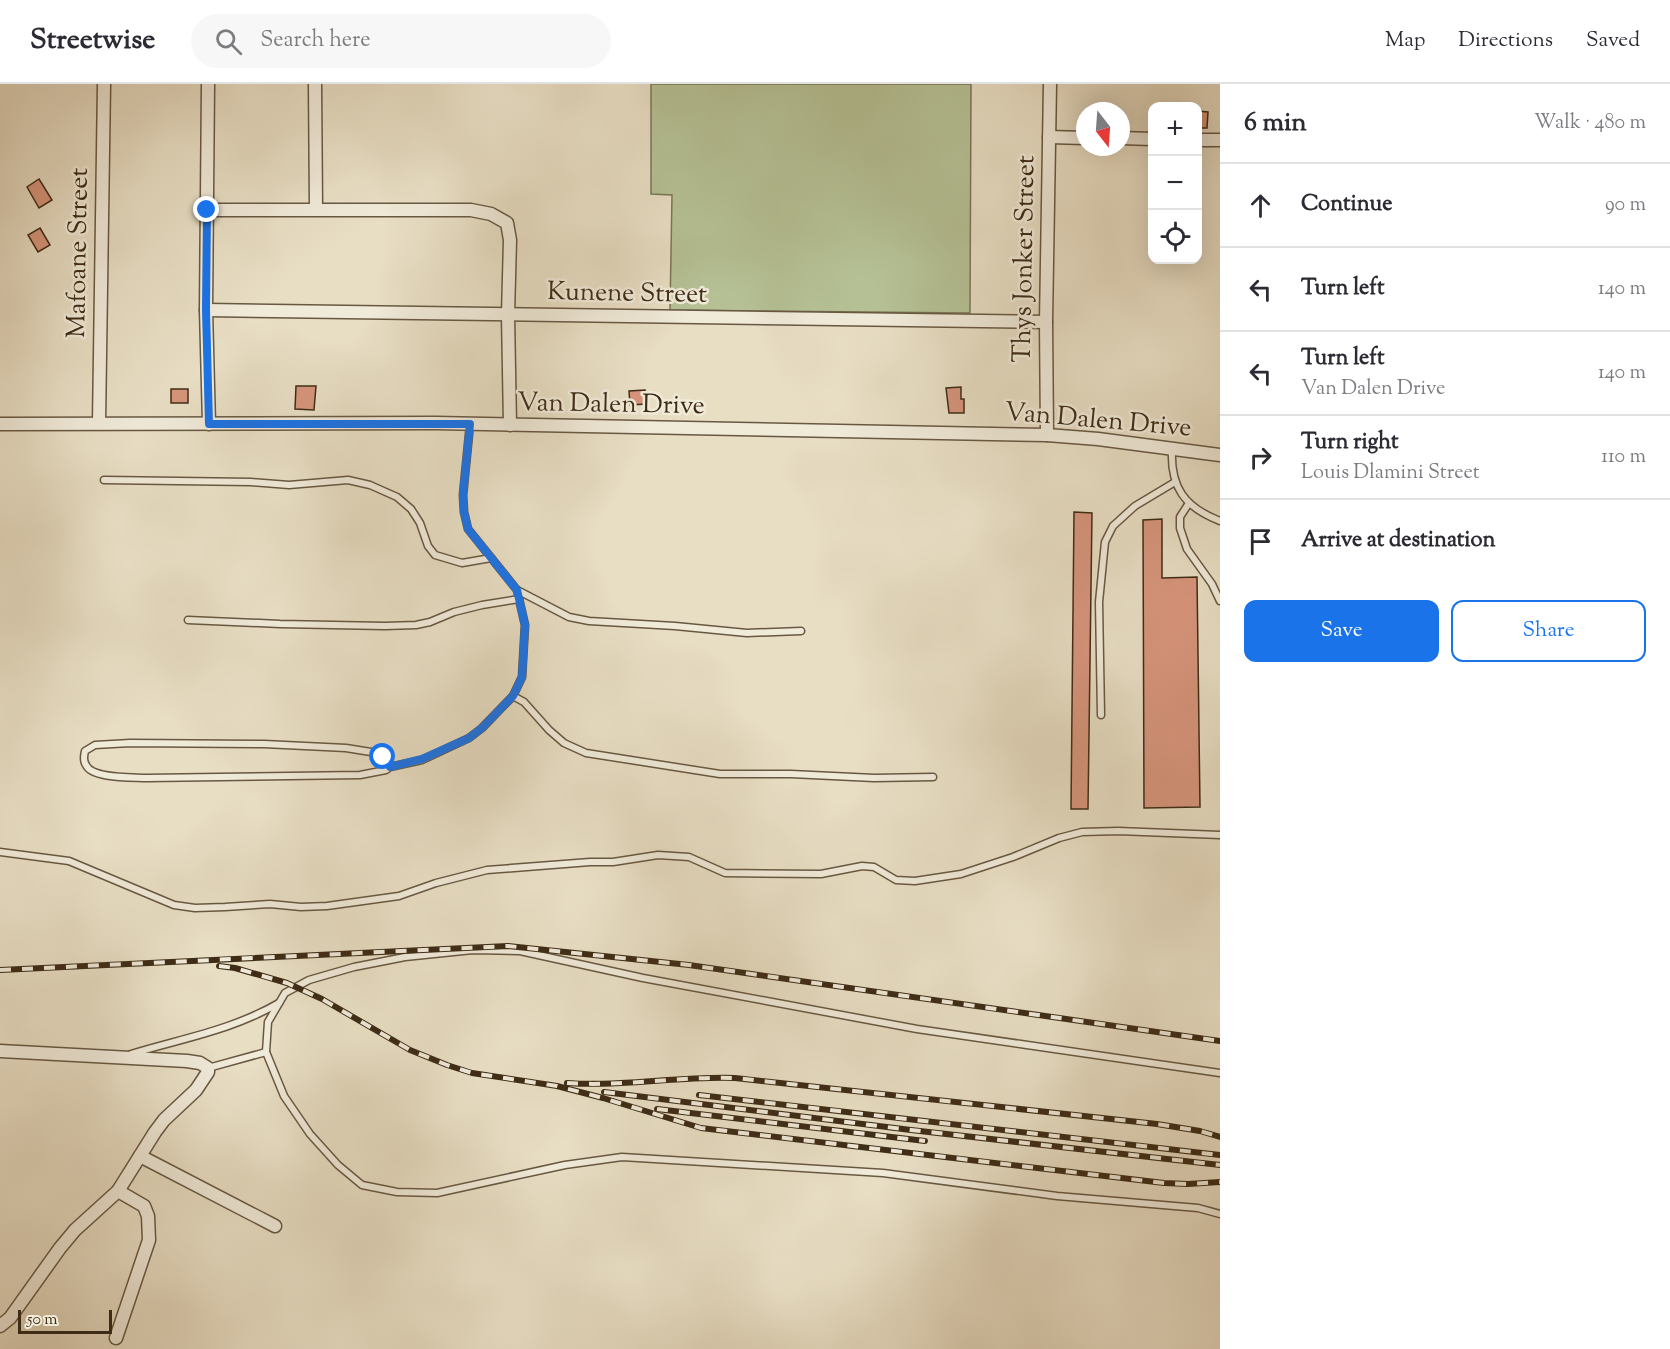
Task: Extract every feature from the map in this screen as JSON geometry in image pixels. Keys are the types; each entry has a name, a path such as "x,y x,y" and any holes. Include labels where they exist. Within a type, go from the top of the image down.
{"street":[{"name":"Mafoane Street","path":"99,423 104,84"},
{"path":"208,84 206,310 209,424"},
{"path":"315,84 316,209"},
{"name":"Thys Jonker Street","path":"1047,435 1046,322 1050,84"},
{"path":"1049,137 1076,138"},
{"path":"1130,138 1148,139"},
{"path":"1202,140 1220,140"},
{"path":"207,210 471,210 491,214 507,223 510,240 508,315 510,425"},
{"name":"Kunene Street","path":"206,310 1046,322"},
{"name":"Van Dalen Drive","path":"0,424 470,424 1047,435 1220,454"},
{"path":"0,1326 10,1318 50,1260 68,1239 118,1191 164,1120 196,1090 206,1077 208,1068 200,1063 187,1061 2,1049"},
{"path":"140,1156 275,1226"},
{"path":"116,1338 149,1240 148,1216 144,1206 118,1191"}],"lane":[{"path":"470,424 463,495 468,529 517,590 570,617 589,621 747,633 801,631"},
{"path":"1172,448 1171,462 1175,482 1182,498 1204,515 1220,521"},
{"path":"104,480 251,482 289,485 348,480 370,485 397,496 411,509 420,523 428,546 435,555 462,563 491,558"},
{"path":"1101,715 1099,610 1105,542 1113,526 1135,506 1175,482"},
{"path":"1189,503 1180,517 1180,528 1187,549 1212,584 1220,601"},
{"path":"390,767 383,757 346,747 264,744 95,745 85,750 84,758 92,772 147,778 360,775 387,770 390,767 422,759 469,738 513,696 522,677 525,625 517,590"},
{"path":"188,620 280,624 417,625 454,612 519,599"},
{"path":"513,696 524,702 564,743 585,753 720,774 791,774 874,778 933,777"},
{"path":"0,852 69,861 174,905 225,907 270,904 301,908 399,896 436,883 487,870 613,862 658,855 688,857 725,873 821,874 862,866 874,867 896,880 915,882 961,874 1013,857 1059,838 1092,831 1220,835"},
{"path":"1220,1072 917,1029 642,978 520,951 473,950 405,957 354,967 309,980 285,993 268,1022 266,1052 284,1096 310,1134 338,1165 362,1185 397,1192 437,1193 565,1165 622,1157 883,1173 1057,1196 1198,1208 1220,1214"},
{"path":"121,1057 231,1027 280,1003"},
{"path":"208,1068 266,1052"}],"green space":[{"path":"651,84 971,84 970,313 670,310 672,195 651,194"}],"building":[{"path":"1202,111 1208,112 1207,128 1202,128"},
{"path":"39,179 52,200 39,208 27,187"},
{"path":"40,228 50,245 38,252 28,235"},
{"path":"296,386 316,386 314,410 295,409"},
{"path":"961,387 964,413 949,413 946,388"},
{"path":"171,389 188,389 188,403 171,403"},
{"path":"645,390 646,404 630,405 629,391"},
{"path":"1074,512 1092,513 1088,809 1071,809"},
{"path":"1162,519 1162,578 1197,577 1200,807 1144,808 1143,520"}],"railway":[{"path":"0,970 508,946 689,965 1220,1041"},
{"path":"219,966 235,968 287,983 322,999 410,1050 447,1065 472,1073 557,1086 701,1128 1164,1183 1220,1182"},
{"path":"567,1083 609,1084 693,1078 735,1078 1157,1124 1200,1131 1220,1137"},
{"path":"604,1092 1220,1165"},
{"path":"699,1095 1220,1155"},
{"path":"657,1109 925,1141"}],"route":[{"path":"207,210 206,310 209,424 470,424 463,495 464,512 468,529 517,590 525,625 522,677 513,696 469,738 422,759 390,767 383,757"}]}
